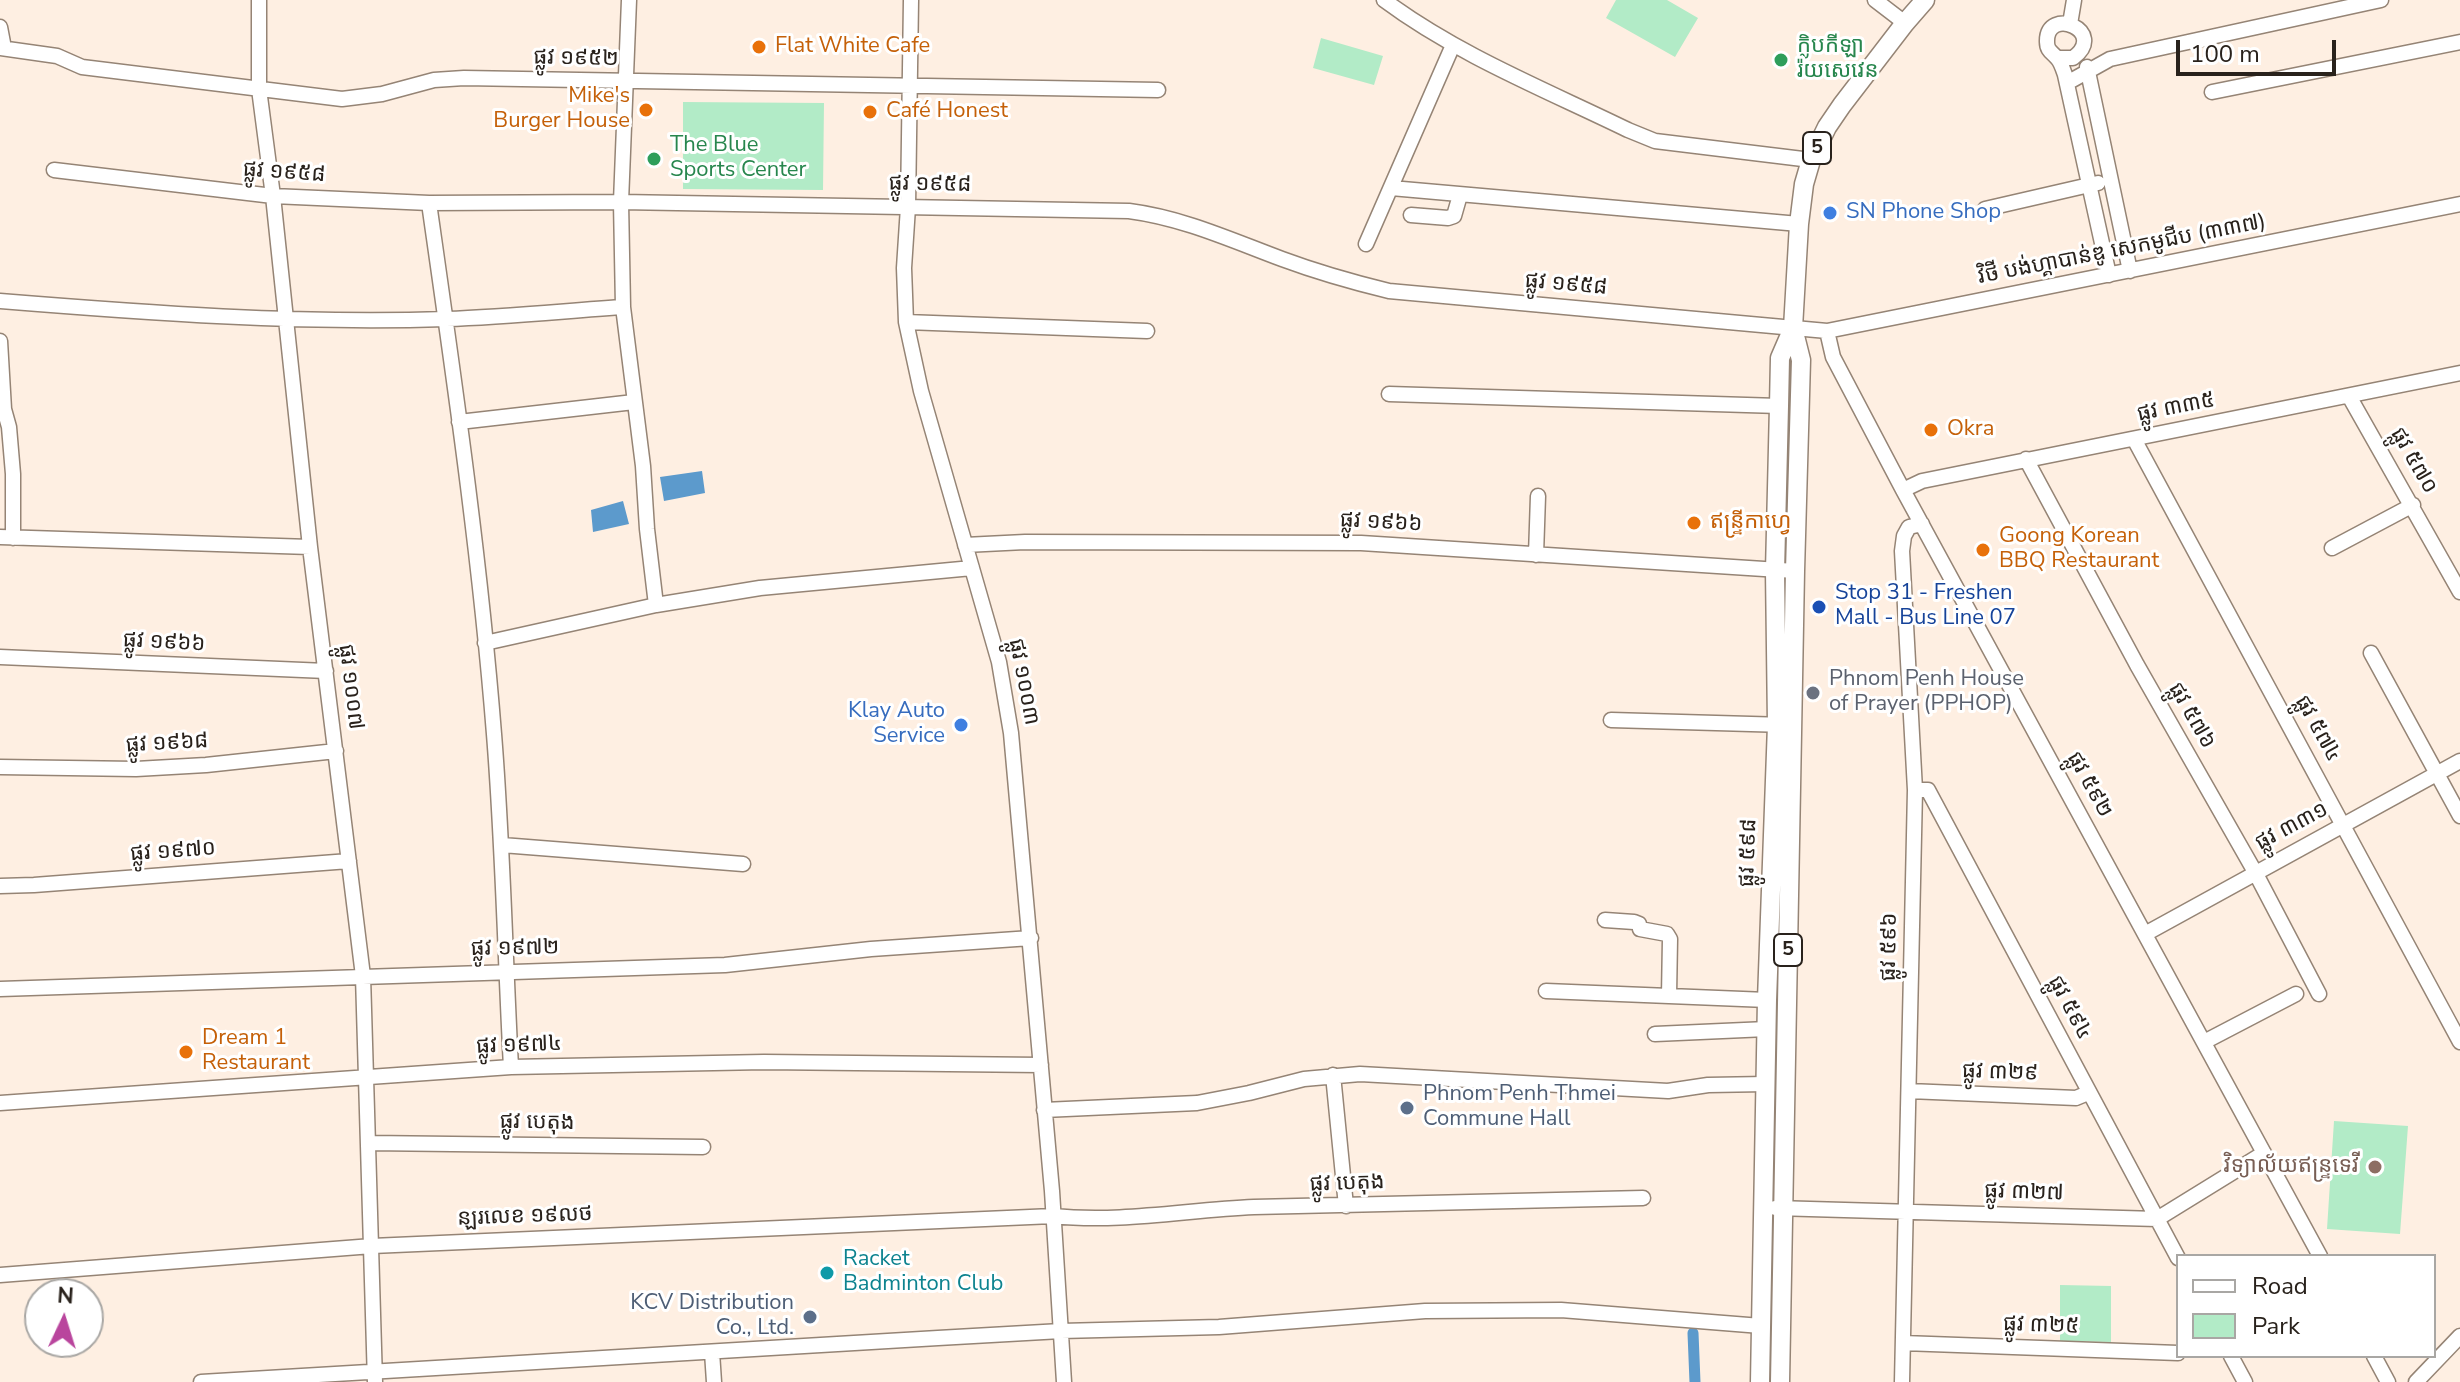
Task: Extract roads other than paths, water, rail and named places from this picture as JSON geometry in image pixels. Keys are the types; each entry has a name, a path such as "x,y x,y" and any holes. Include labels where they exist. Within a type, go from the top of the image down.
{"main road":[{"name":"ផ្លូវ ៥៩៨","path":"1780,1382 1766,1084 1767,1000 1795,571 1801,360 1793,328 1799,224 1804,184 1811,160 1827,127 1925,0"},
{"name":"ផ្លូវ ៥៩៨","path":"1760,1382 1761,1326 1773,1208 1784,725 1775,571 1780,358 1793,328"}],"street":[{"name":"ផ្លូវ ១០០៧","path":"259,0 259,89 310,547 363,976 375,1376"},
{"path":"629,0 621,202 623,307 656,605"},
{"name":"ផ្លូវ ១០០៣","path":"911,0 908,207 904,268 906,322 921,391 999,662 1011,733 1031,938 1064,1382"},
{"path":"1384,0 1419,26 1453,45 1655,141 1811,160"},
{"path":"1875,0 1905,23"},
{"path":"2070,24 2074,0"},
{"path":"2067,83 2110,59 2381,0"},
{"path":"2083,47 2073,58 2058,58 2047,45 2049,33 2058,25 2070,24 2082,35 2130,271"},
{"path":"0,27 2,48"},
{"path":"2212,92 2460,42"},
{"path":"1366,244 1453,45"},
{"name":"ផ្លូវ ១៩៥២","path":"2,48 57,56 82,67 342,99 382,94 411,85 449,79 1158,90"},
{"path":"2058,58 2067,83 2109,275"},
{"name":"ផ្លូវ ១៩៥៨","path":"54,170 273,196 429,203 621,202 1129,211 1178,220 1284,260 1389,291 1793,328"},
{"path":"1985,209 2111,181"},
{"path":"1391,188 1799,224"},
{"path":"1411,215 1454,216 1460,195"},
{"path":"429,203 485,643 502,845 511,1067"},
{"name":"វិថី បង់ហ្គាបាន់ឌូ សេកមូជីប (៣៣៧)","path":"1793,328 1827,331 2460,204"},
{"path":"0,301 135,312 286,319 446,319 623,307"},
{"path":"906,322 1147,331"},
{"name":"ផ្លូវ ៥៩២","path":"1827,331 1833,357 1903,490 2319,1254"},
{"path":"0,342 2,409 9,427 13,474 6,537 310,547"},
{"name":"ផ្លូវ ៣៣៥","path":"1903,490 1922,481 2026,459 2460,374"},
{"path":"1389,394 1779,406"},
{"name":"ផ្លូវ ៥៧០","path":"2349,396 2460,592"},
{"path":"459,422 634,402"},
{"name":"ផ្លូវ ៥៧៤","path":"2134,439 2460,1042"},
{"name":"ផ្លូវ ៥៧៦","path":"2026,459 2137,665 2255,872 2319,994"},
{"path":"1536,555 1538,496"},
{"path":"2332,548 2413,505"},
{"name":"ផ្លូវ ៥៩៦","path":"1902,1382 1915,790 1902,551 1909,527 1922,524"},
{"name":"ផ្លូវ ១៩៦៦","path":"965,545 1025,542 1361,543 1795,571"},
{"path":"485,643 656,605 760,588 972,568"},
{"path":"2371,653 2460,816"},
{"name":"ផ្លូវ ១៩៦៦","path":"0,657 326,671"},
{"path":"1611,720 1784,725"},
{"name":"ផ្លូវ ១៩៦៨","path":"0,767 136,769 336,751"},
{"name":"ផ្លូវ ៣៣១","path":"2145,934 2460,761"},
{"name":"ផ្លូវ ៥៩៤","path":"1915,790 1928,790 2176,1254"},
{"path":"502,845 743,864"},
{"name":"ផ្លូវ ១៩៧០","path":"0,886 349,861"},
{"path":"1605,920 1634,922 1645,932 1667,934 1670,939 1669,996"},
{"name":"ផ្លូវ ១៩៧២","path":"0,989 725,965 871,949 1031,938"},
{"path":"1546,991 1767,1000"},
{"path":"2204,1042 2296,994"},
{"path":"1655,1034 1767,1029"},
{"name":"ផ្លូវ ១៩៧៤","path":"0,1103 511,1067 764,1062 1041,1065"},
{"path":"1044,1110 1197,1103 1333,1075 1387,1074 1668,1091 1708,1085 1766,1084"},
{"path":"1333,1075 1346,1206"},
{"name":"ផ្លូវ ៣២៩","path":"1909,1091 2076,1098 2088,1093"},
{"name":"ផ្លូវ បេតុង","path":"369,1143 703,1147"},
{"path":"2157,1219 2264,1153"},
{"name":"ផ្លូវ បេតុង","path":"1053,1216 1133,1218 1228,1208 1643,1198"},
{"name":"ផ្លូវ ៣២៧","path":"1773,1208 2157,1219"},
{"name":"ន្ឡរលេខ ១៩លថ","path":"0,1275 372,1246 1053,1216"},
{"path":"201,1382 375,1376 1061,1331 1219,1327 1425,1311 1561,1310 1761,1326"},
{"path":"2416,1382 2460,1336"},
{"name":"ផ្លូវ ៣២៥","path":"1903,1343 2176,1353"},
{"path":"712,1352 714,1382"},
{"path":"2232,1358 2245,1382"},
{"path":"2375,1358 2388,1382"}],"water":[{"path":"702,471 705,493 664,501 660,477"},
{"path":"623,501 629,524 593,532 591,510"}],"waterway":[{"path":"1693,1333 1695,1382"}],"place":[{"name":"Flat White Cafe","path":"759,47"},
{"name":"ក្លិបកីឡា រ៉យសេវេន","path":"1781,60"},
{"name":"Mike's Burger House","path":"646,110"},
{"name":"Café Honest","path":"870,112"},
{"name":"The Blue Sports Center","path":"654,159"},
{"name":"SN Phone Shop","path":"1830,213"},
{"name":"Okra","path":"1931,430"},
{"name":"ឥន្ទ្រីកាហ្វេ","path":"1694,523"},
{"name":"Goong Korean BBQ Restaurant","path":"1983,550"},
{"name":"Stop 31 - Freshen Mall - Bus Line 07","path":"1819,607"},
{"name":"Phnom Penh House of Prayer (PPHOP)","path":"1813,693"},
{"name":"Klay Auto Service","path":"961,725"},
{"name":"Dream 1 Restaurant","path":"186,1052"},
{"name":"Phnom Penh Thmei Commune Hall","path":"1407,1108"},
{"name":"វិទ្យាល័យឥន្រ្ទទេវី","path":"2375,1167"},
{"name":"Racket Badminton Club","path":"827,1273"},
{"name":"KCV Distribution Co., Ltd.","path":"810,1317"}]}
